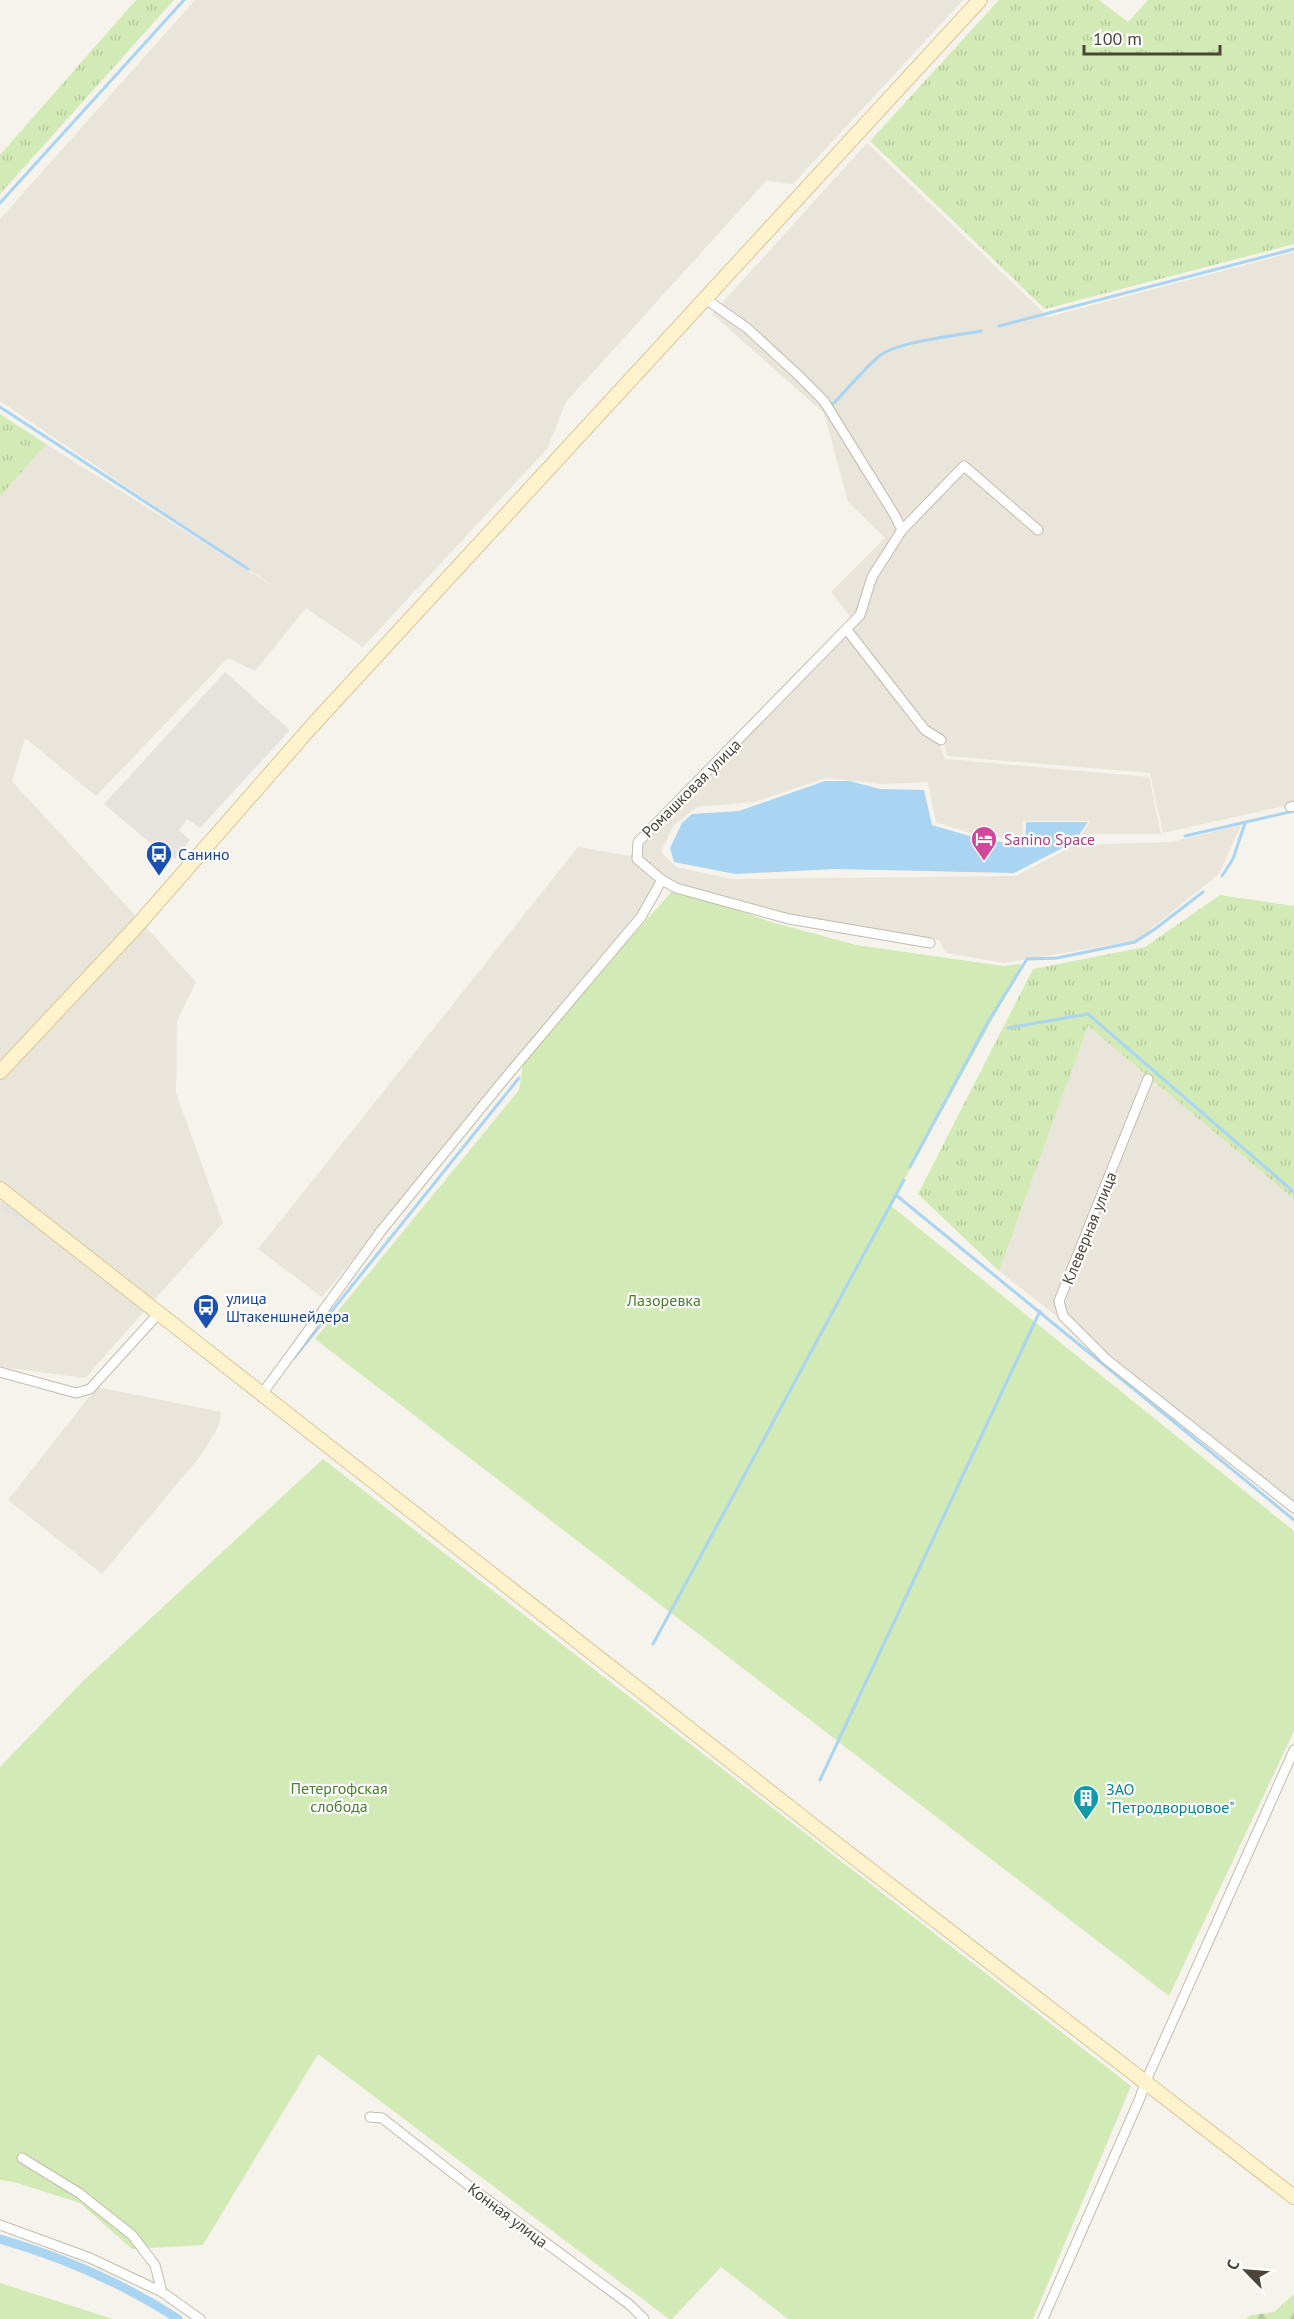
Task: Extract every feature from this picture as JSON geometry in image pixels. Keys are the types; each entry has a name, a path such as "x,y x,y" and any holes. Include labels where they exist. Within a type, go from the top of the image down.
{"street":[{"path":"0,1072 136,927 319,719 707,300 980,0"},
{"path":"707,300 747,328 824,401 902,530"},
{"name":"Ромашковая улица","path":"930,944 789,919 676,888 662,880 637,859 638,842 847,630 860,615 872,577 902,530 964,466 1038,530"},
{"path":"847,630 925,730 941,740"},
{"path":"262,1394 381,1232 502,1082 641,917 662,880"},
{"name":"Клеверная улица","path":"1148,1079 1059,1301 1063,1316 1106,1359 1294,1508"},
{"path":"0,1189 1144,2083 1294,2197"},
{"path":"0,1372 76,1393 90,1389 159,1313"},
{"path":"1042,2319 1140,2098 1144,2083 1294,1750"},
{"name":"Конная улица","path":"370,2117 382,2118 486,2199 630,2305 644,2319"},
{"path":"22,2158 79,2193 132,2235 155,2265 162,2292"},
{"path":"0,2225 90,2258 162,2292 200,2319"}],"shaded area":[{"path":"195,0 963,0 793,184 766,181 566,402 547,449 363,647 306,608 255,671 228,658 96,796 25,738 12,781 196,982 177,1021 176,1093 223,1223 85,1378 0,1367 0,497 46,444 279,590 0,401 0,219"},
{"path":"867,143 1048,317 1294,252 1294,804 1163,833 1150,773 947,756 943,737 927,726 844,626 852,619 831,592 885,538 848,502 824,413 712,314"},
{"path":"847,635 940,744 945,759 1149,777 1161,834 1082,834 1090,821 1023,821 1022,840 979,836 936,822 928,782 884,784 826,778 754,802 697,807 673,826 661,852 676,867 732,879 1016,876 1075,845 1172,842 1241,825 1219,874 1136,941 1004,963 946,953 939,940 788,916 658,881 637,913 322,1297 258,1249 578,847 630,856"},
{"path":"225,672 290,730 200,828 187,819 179,830 190,840 175,859 170,855 167,857 104,804"},
{"path":"1088,1026 1294,1199 1294,1503 999,1271"},
{"path":"5,1200 34,1223 29,1229 0,1207"},
{"path":"97,1387 221,1412 219,1425 202,1454 102,1574 8,1500"}],"green space":[{"path":"136,0 174,0 0,194 0,155"},
{"path":"999,0 1099,0 1128,22 1148,0 1294,0 1294,244 1045,309 870,141"},
{"path":"0,414 46,444 0,497"},
{"name":"Лазоревка","path":"675,888 771,922 856,945 1003,966 1023,964 890,1205 1294,1531 1294,1731 1169,1996 315,1339 519,1090 524,1057"},
{"path":"1220,895 1294,906 1294,1199 1088,1026 999,1271 918,1194 1033,969 1145,947"},
{"name":"Петергофская слобода","path":"323,1459 1131,2086 1033,2319 788,2319 721,2267 672,2319 669,2319 318,2054 203,2245 132,2249 80,2203 14,2182 0,2180 0,1767 84,1680"},
{"path":"0,2283 113,2319 0,2319"},
{"path":"1294,2294 1294,2319 1245,2319 1252,2315 1274,2312"}],"water":[{"path":"825,781 850,781 880,789 924,790 932,825 980,839 1025,845 1026,822 1088,822 1074,842 1014,873 835,869 735,874 674,862 670,848 682,823 692,814 739,811"}],"waterway":[{"path":"0,203 184,0"},
{"path":"999,326 1294,249"},
{"path":"833,404 872,362 887,351 913,343 981,331"},
{"path":"0,407 248,569"},
{"path":"1185,836 1294,811"},
{"path":"1222,876 1233,859 1245,823"},
{"path":"910,1167 988,1022 1027,959 1057,958 1135,942 1203,892"},
{"path":"1008,1028 1088,1014 1294,1192"},
{"path":"294,1358 519,1078"},
{"path":"653,1644 904,1180"},
{"path":"896,1195 1294,1520"},
{"path":"820,1780 1040,1311"},
{"path":"0,2239 92,2272 178,2319"}],"place":[{"name":"Sanino Space","path":"984,862"},
{"name":"Санино","path":"159,877"},
{"name":"улица Штакеншнейдера","path":"206,1330"},
{"name":"ЗАО \"Петродворцовое\"","path":"1086,1821"}]}
